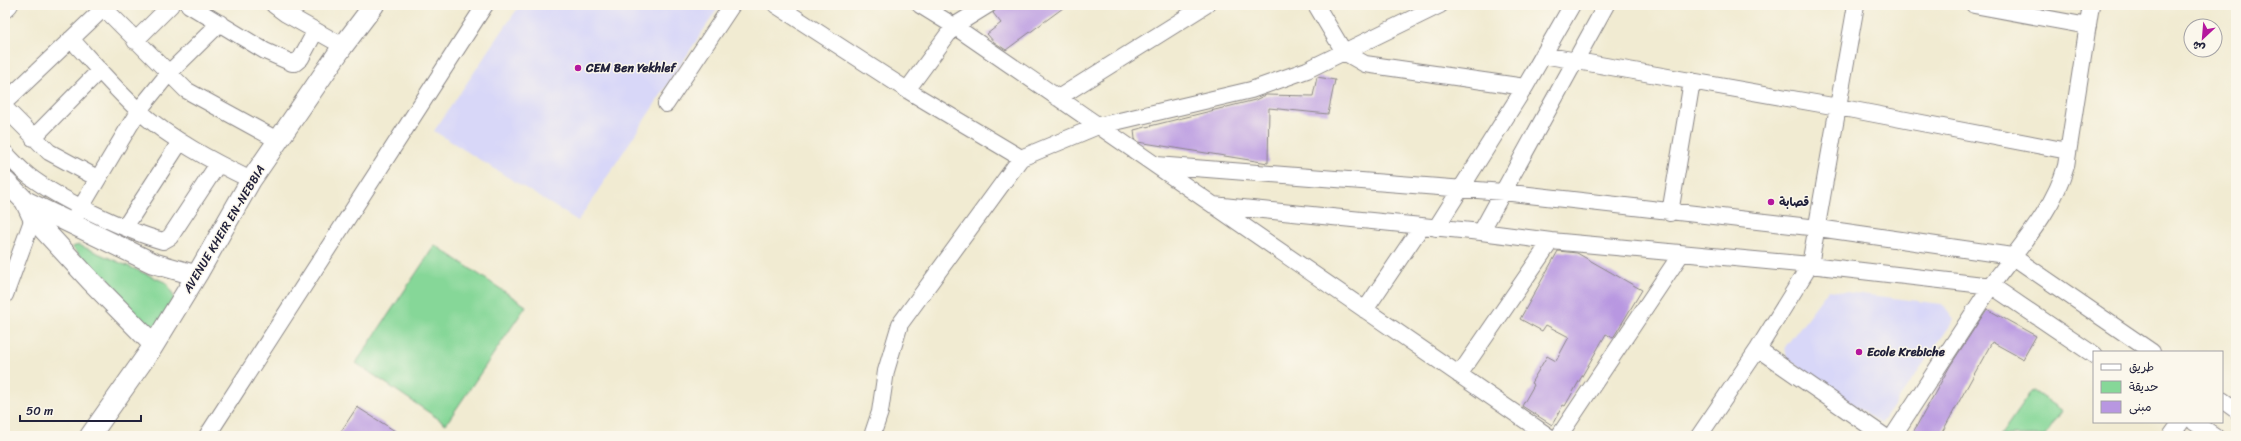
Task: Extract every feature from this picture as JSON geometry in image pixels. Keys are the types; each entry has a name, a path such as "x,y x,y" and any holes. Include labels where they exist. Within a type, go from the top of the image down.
{"main road":[{"name":"AVENUE KHEIR EN-NEBBIA","path":"90,436 152,348 198,273 251,180 279,141 342,46 374,5"},
{"path":"5,181 91,281 151,342 152,348"},
{"path":"29,210 72,224 153,263 195,275 198,273"}],"street":[{"path":"5,10 10,5"},
{"path":"135,41 171,5"},
{"path":"189,5 265,51 292,63 301,58 315,32"},
{"path":"273,5 315,32 342,46"},
{"path":"207,436 485,5"},
{"path":"666,104 732,5"},
{"path":"776,5 907,90 1021,158"},
{"path":"920,5 954,26 1548,436"},
{"path":"907,90 954,26 988,5"},
{"path":"1058,98 1206,5"},
{"path":"1316,5 1344,52 1372,66 1525,87"},
{"path":"872,436 880,412 886,371 900,324 1021,158 1098,126 1251,90 1307,70 1440,5"},
{"path":"1365,310 1429,227 1462,188 1525,87 1572,5"},
{"path":"1480,232 1577,61 1606,5"},
{"path":"1699,436 1758,349 1810,265 1818,228 1856,5"},
{"path":"1974,5 2088,26"},
{"path":"1893,436 2012,256 2049,206 2063,176 2091,5"},
{"path":"5,102 106,7 135,41 186,90 279,141"},
{"path":"72,224 81,206 139,110 169,73 220,23"},
{"path":"71,40 139,110 180,142 218,164 251,180"},
{"path":"1543,55 1838,107 2068,151"},
{"path":"33,138 100,70"},
{"path":"1670,213 1692,82"},
{"path":"5,108 33,138 54,156 98,178"},
{"path":"125,227 180,142"},
{"path":"5,152 30,177 81,206 125,227 158,240 168,240 218,164"},
{"path":"1156,165 1503,192 1670,213 1818,228 2012,256 2151,351"},
{"path":"1213,205 1480,232 1551,241 1810,265 1992,286 2093,354"},
{"path":"5,295 29,210"},
{"path":"1459,375 1551,241"},
{"path":"1559,436 1681,254"},
{"path":"1758,349 1884,436"},
{"path":"2223,401 2236,410"},
{"path":"2171,436 2180,423"},
{"path":"2196,423 2215,436"}],"shaded area":[{"name":"CEM Ben Yekhlef","path":"520,5 720,5 578,221 434,131"},
{"name":"Ecole Krebiche","path":"1828,290 1942,304 1954,320 1881,424 1787,358 1785,347"}],"green space":[{"path":"79,245 167,283 175,299 152,333 72,247"},
{"path":"435,245 526,306 446,424 356,363"},
{"path":"2032,390 2062,411 2045,436 2000,436"}],"building":[{"path":"999,5 1067,5 1006,50 994,42 987,34 1001,23 993,13"},
{"path":"1317,77 1335,80 1328,114 1269,108 1268,163 1138,142 1135,139 1134,130 1255,100 1266,95 1313,96"},
{"path":"1558,251 1577,253 1642,290 1613,338 1606,334 1565,406 1563,405 1552,425 1522,406 1534,385 1531,383 1547,356 1556,361 1569,337 1546,325 1542,331 1520,319"},
{"path":"1987,309 2036,336 2023,359 1992,342 1940,436 1911,436 1950,366"},
{"path":"357,407 403,436 338,436"}],"place":[{"name":"CEM Ben Yekhlef","path":"578,68"},
{"name":"قصابة","path":"1771,202"},
{"name":"Ecole Krebiche","path":"1859,352"}]}
